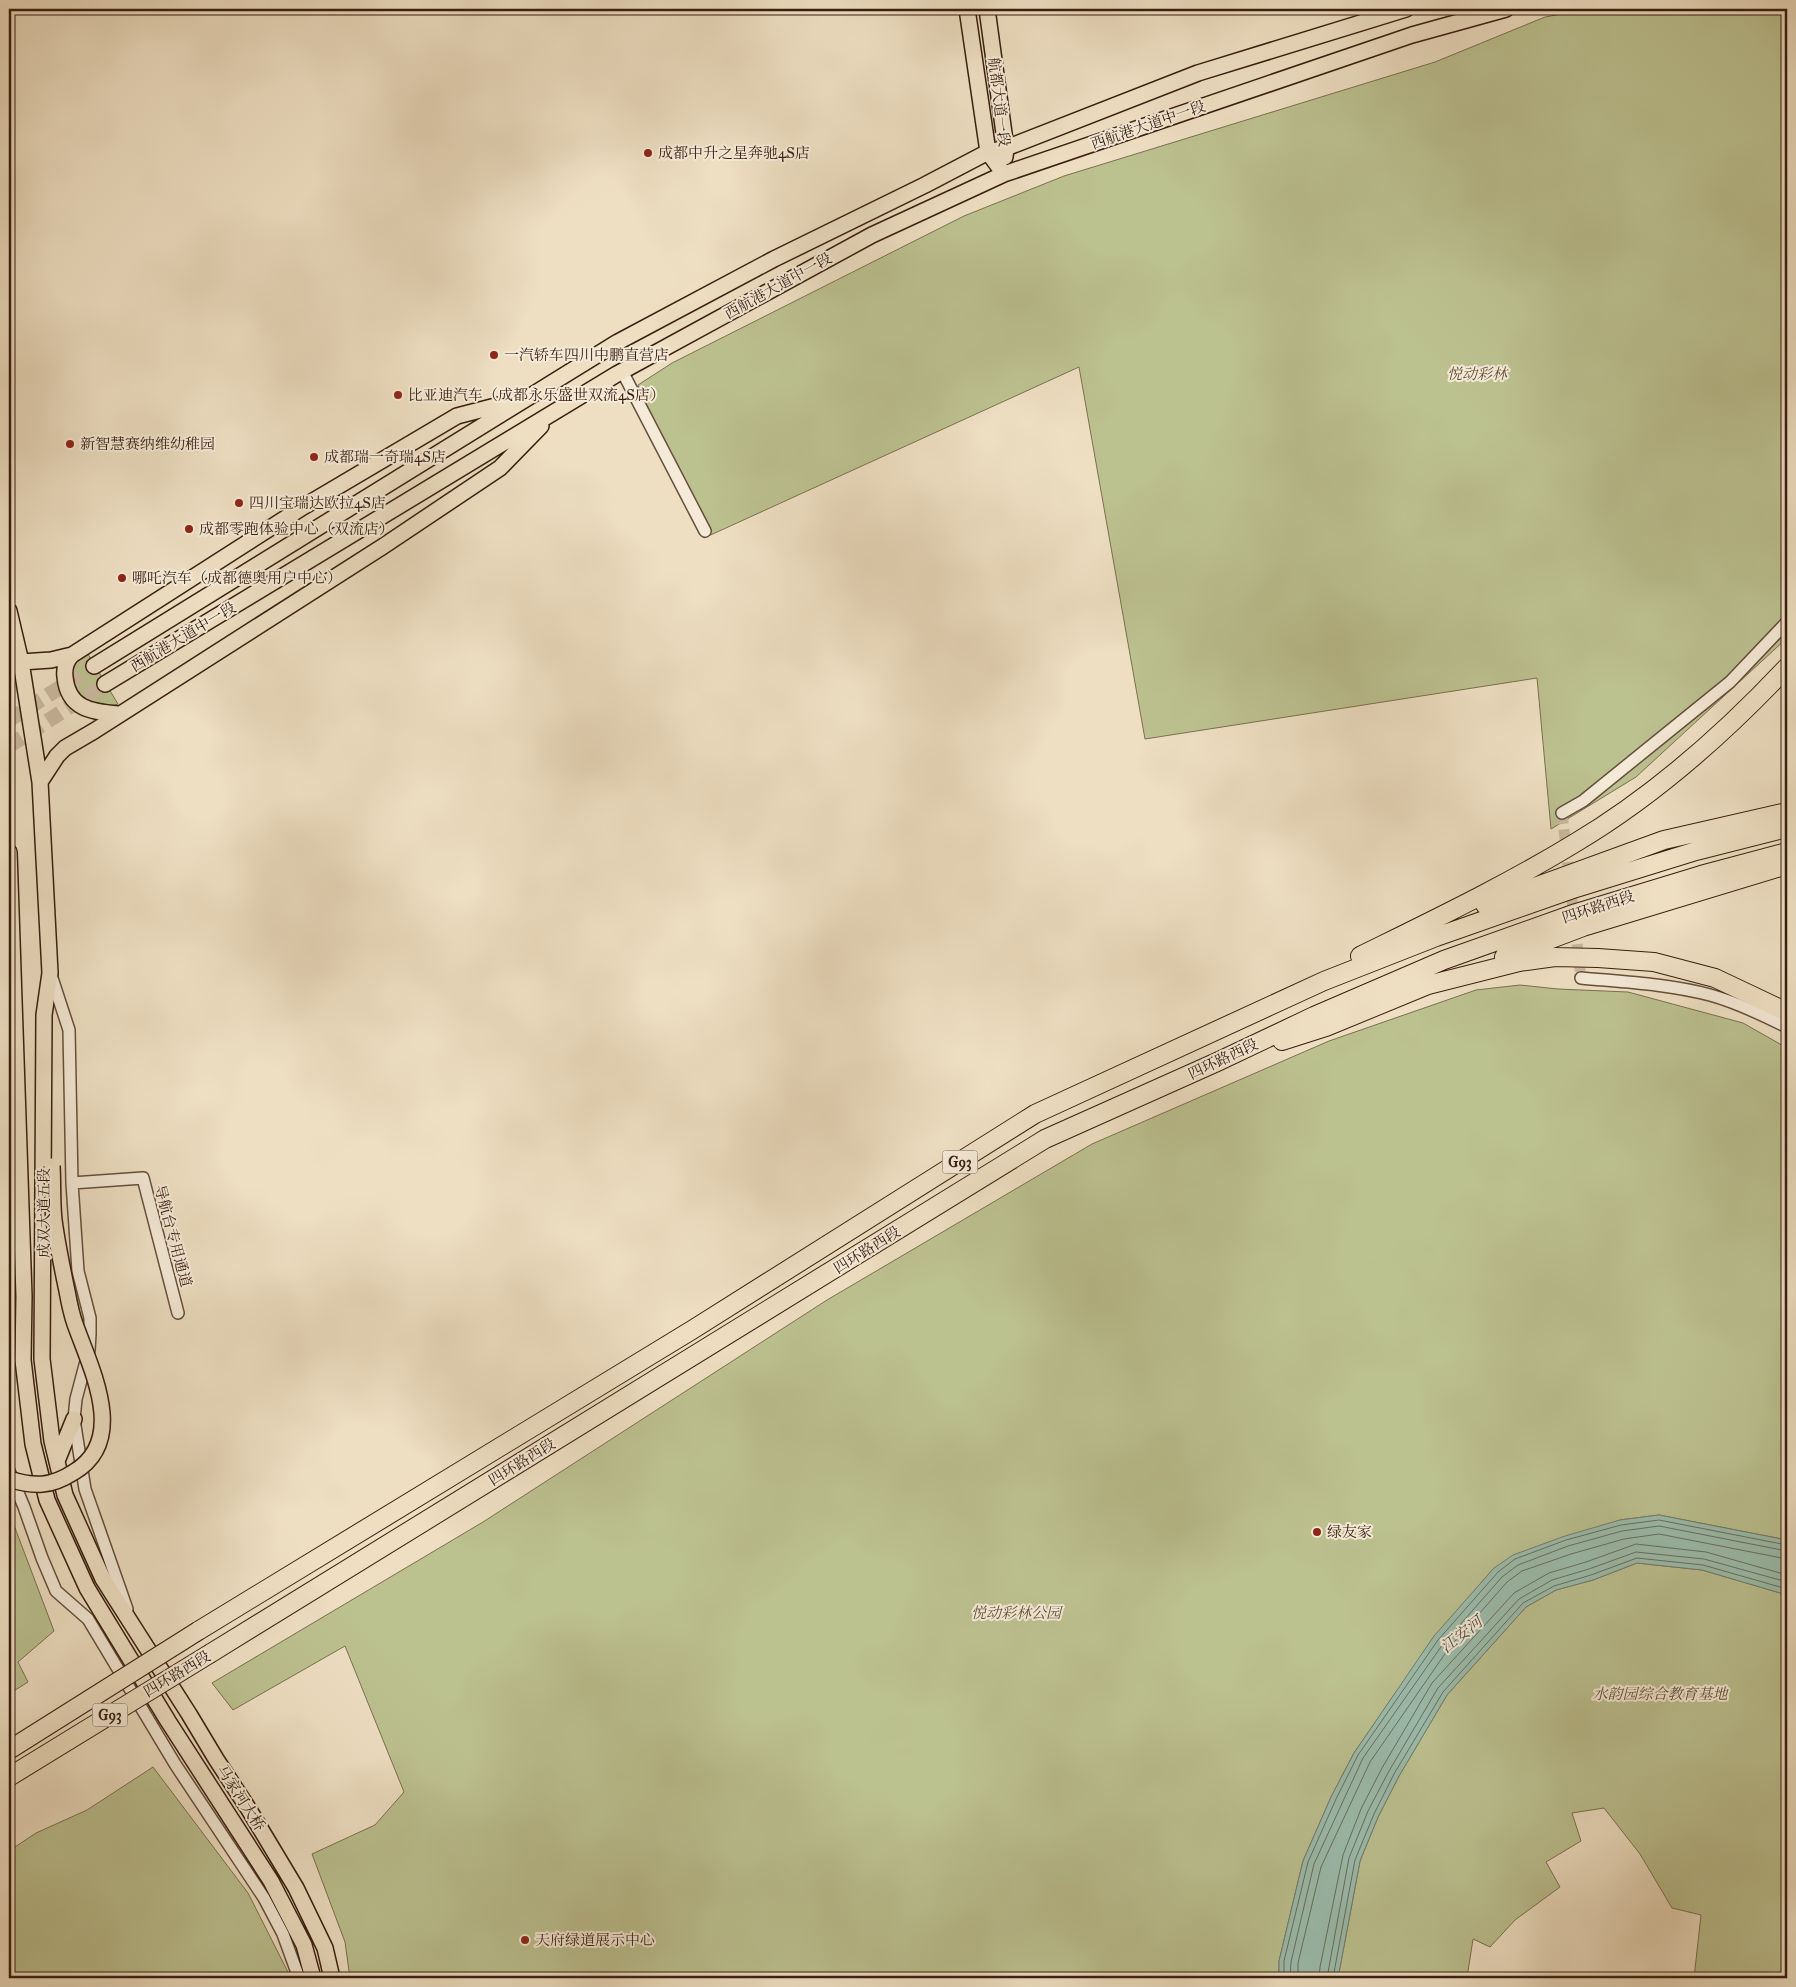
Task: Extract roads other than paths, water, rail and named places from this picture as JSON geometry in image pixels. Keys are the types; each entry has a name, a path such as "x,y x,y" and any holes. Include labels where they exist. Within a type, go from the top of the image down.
{"highway":[{"path":"1324,981 1348,962 1505,883 1576,843 1630,806 1717,736 1787,666"},
{"path":"1389,941 1499,899 1664,840 1787,812"},
{"name":"四环路西段","path":"9,1750 198,1631 692,1330 1034,1114 1324,981 1436,937 1570,890 1696,851 1787,828"},
{"name":"四环路西段","path":"9,1777 1045,1139 1314,1016 1444,960 1576,913 1701,875 1787,852"},
{"path":"1217,1062 1326,1027 1583,927 1787,865"},
{"path":"1428,986 1520,962 1555,957 1654,962 1715,978 1787,1012"}],"main road":[{"name":"航都大道一段","path":"967,9 988,152 1004,174"},
{"name":"航都大道一段","path":"987,9 1006,148 1004,174"},
{"name":"西航港大道中一段","path":"94,666 618,342 774,259 988,152 1006,148 1198,73 1406,9"},
{"name":"西航港大道中一段","path":"105,684 622,371 872,234 1004,174 1412,36 1506,9"},
{"path":"118,714 93,711 82,707 72,698 67,688 65,675 67,660 72,655 303,507 457,416 527,398"},
{"path":"40,782 57,756 65,748 382,547 500,468 557,411"},
{"name":"成双大道五段","path":"9,611 21,662 40,782 50,973 44,1015 42,1359 52,1441 65,1495 82,1536 103,1579 133,1625"},
{"path":"21,662 51,660 72,655"},
{"name":"成双大道五段","path":"9,853 24,1296 23,1360 33,1444 47,1500 87,1588 187,1752 271,1881 304,1945 313,1978"},
{"path":"9,1479 29,1486 65,1478 84,1466 99,1445 103,1422 100,1400 91,1367 74,1322 54,1218 44,1015"},
{"path":"9,1111 17,1063"},
{"path":"57,1461 74,1419"},
{"name":"马家河大桥","path":"133,1625 296,1888 325,1948 332,1978"}],"street":[{"path":"622,371 705,531"},
{"path":"1562,813 1583,801 1730,682 1787,622"},
{"path":"50,973 68,1030 72,1183 78,1272 90,1318 88,1350 76,1399 74,1419 85,1489 133,1625"},
{"path":"1581,978 1651,984 1711,995 1761,1014 1787,1027"},
{"name":"导航台专用通道","path":"72,1183 143,1178 178,1313"},
{"path":"9,1471 56,1591 88,1620 175,1764 264,1898 283,1934 299,1978"}],"water":[{"name":"江安河","path":"1659,1515 1787,1540 1787,1595 1702,1570 1637,1563 1593,1580 1556,1590 1526,1607 1447,1695 1399,1776 1378,1817 1360,1861 1338,1978 1279,1978 1279,1961 1303,1861 1331,1797 1354,1753 1434,1636 1494,1568 1513,1555 1565,1536 1620,1520"}],"tunnel":[{"path":"9,720 94,666"},
{"path":"9,746 105,684"},
{"path":"1562,813 1581,978"}],"place":[{"name":"成都中升之星奔驰4S店","path":"648,153"},
{"name":"一汽轿车四川中鹏直营店","path":"494,355"},
{"name":"比亚迪汽车（成都永乐盛世双流4S店）","path":"398,395"},
{"name":"新智慧赛纳维幼稚园","path":"70,444"},
{"name":"成都瑞一奇瑞4S店","path":"314,457"},
{"name":"四川宝瑞达欧拉4S店","path":"239,503"},
{"name":"成都零跑体验中心（双流店）","path":"189,529"},
{"name":"哪吒汽车（成都德奥用户中心）","path":"122,578"},
{"name":"绿友家","path":"1317,1532"},
{"name":"天府绿道展示中心","path":"525,1940"}],"park label":[{"name":"悦动彩林","path":"1477,374"},
{"name":"悦动彩林公园","path":"1016,1613"},
{"name":"水韵园综合教育基地","path":"1660,1694"}]}
